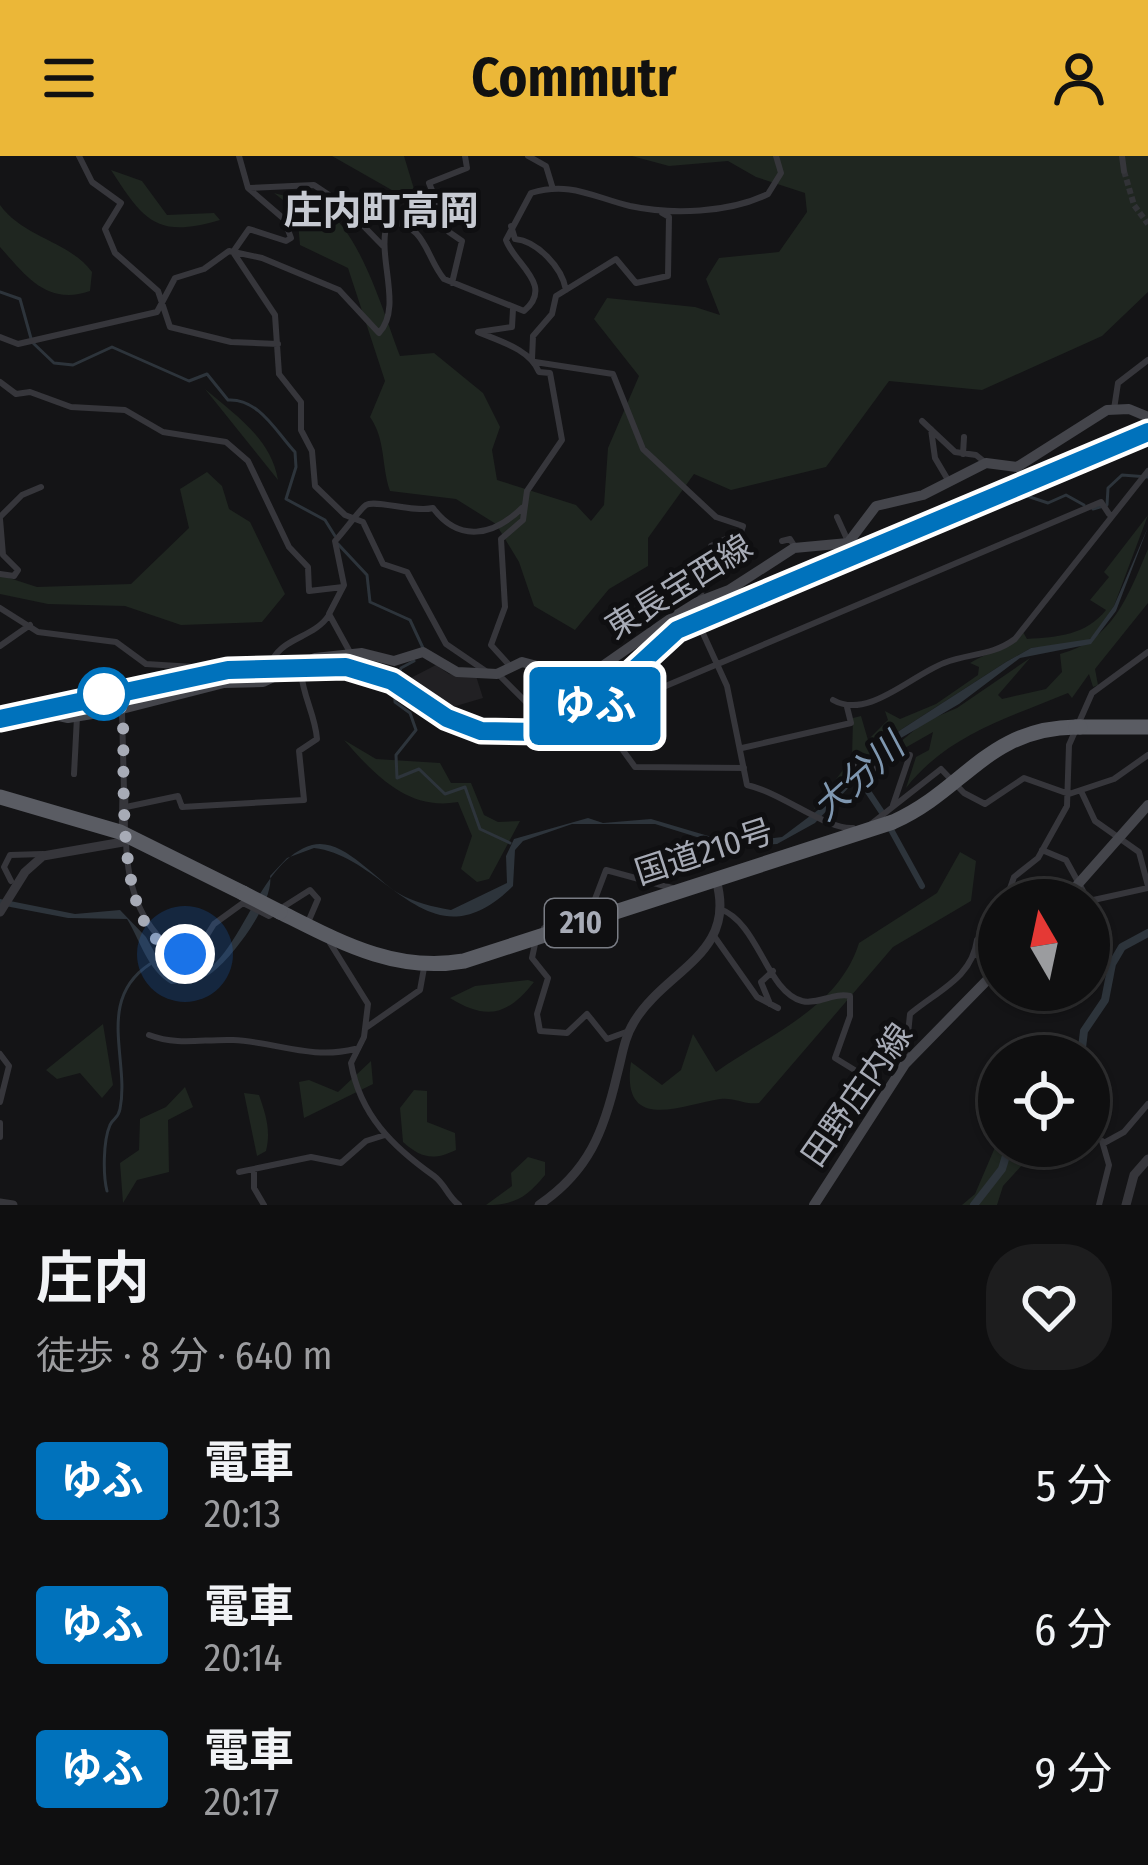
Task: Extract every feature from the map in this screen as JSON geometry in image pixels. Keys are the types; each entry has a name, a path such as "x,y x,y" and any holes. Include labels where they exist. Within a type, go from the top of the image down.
{"highway":[{"name":"国道210号","path":"0,797 126,835 274,914 378,957 430,964 470,959 890,818 955,781 1015,737 1078,727 1148,727"}],"main road":[{"path":"849,542 876,506 916,498 986,463 1014,467 1114,409 1148,417"},
{"name":"東長宝西線","path":"492,674 522,662 552,670 601,667 695,602 729,590 795,548 849,542"},
{"path":"0,726 54,714 77,717 122,709 224,682 263,682 291,668 351,654 394,661 423,652 451,672 492,674"},
{"path":"1082,879 1148,806"},
{"name":"田野庄内線","path":"814,1205 904,1064 978,989"}],"street":[{"path":"79,156 92,182 121,202 105,229 109,242 158,291 160,311 179,333 278,344"},
{"path":"0,337 26,342 54,332 124,324 160,311 175,278 233,252 249,229 286,242 291,238 284,219 248,188 239,156"},
{"path":"452,283 462,241 448,232 430,183 467,168 465,156"},
{"path":"528,156 546,166 553,189"},
{"path":"233,252 340,290 379,333 388,311 382,246 388,221 427,240 438,274 526,310 536,291 532,275 506,245 511,224 531,194 586,189 653,209 681,212 763,197 781,173 776,156"},
{"path":"1122,156 1124,171"},
{"path":"248,188 293,182 314,185 341,203 382,246"},
{"path":"273,659 282,646 320,628 329,614 343,587 335,539 369,503 408,512 433,508 449,527 485,532 501,528 522,508 562,440 551,376 539,372 532,336 552,314 556,296 616,259 635,283 668,276 669,218 653,209"},
{"path":"511,224 515,238 535,243 564,278 566,290"},
{"path":"233,252 275,315 278,374 301,402 301,425 312,451 315,486 368,529 383,564 407,572 446,644 530,706 558,709 568,727 622,749 628,762 642,770 668,764 744,768"},
{"path":"513,308 512,327 478,332 534,361 614,374 643,449 716,517 740,522 741,532 711,546 695,602 749,786 838,829 890,818 911,756 902,754 866,773 850,764"},
{"path":"1114,409 1118,383 1148,360"},
{"path":"0,382 11,393 30,392 70,407 125,410 164,432 226,442 253,468 289,547 308,567 309,591 343,587"},
{"path":"922,422 963,454 986,463"},
{"path":"931,429 935,458 950,482"},
{"path":"963,454 964,437"},
{"path":"1030,440 1038,457"},
{"path":"833,700 848,707 889,695 943,663 990,654 1015,639 1109,514 1148,471"},
{"path":"0,574 14,576 18,570 3,555 0,518 22,495 41,488"},
{"path":"604,740 603,734 626,712 623,704 1101,502 1109,514"},
{"path":"511,667 491,645 505,607 501,539 523,520 522,508"},
{"path":"837,517 849,542"},
{"path":"782,542 790,538 795,548"},
{"path":"0,608 38,632 111,640 154,665 210,668 290,659 291,668 301,672 302,697 317,731 317,739 299,751 304,800 182,807 178,796 126,807"},
{"path":"329,614 351,654"},
{"path":"0,646 30,625"},
{"path":"1013,879 1042,850 1069,794 1070,745 1093,692 1148,652"},
{"path":"741,748 851,723 848,707"},
{"path":"122,709 128,876 155,935 177,953 200,948 214,924 246,899"},
{"path":"74,774 77,717"},
{"path":"955,781 986,804 1024,778 1069,794 1114,779 1148,755"},
{"path":"1081,791 1095,821 1139,852 1148,887 1110,896"},
{"path":"14,882 4,867 9,856 118,844 126,835"},
{"path":"1042,850 1066,860 1079,879"},
{"path":"0,911 14,882 34,862 52,853"},
{"path":"629,1031 607,1040 587,1014 567,1033 540,1031 537,1014 548,978 531,957 538,933 595,899 606,870 664,887 693,887"},
{"path":"539,1205 573,1178 598,1144 629,1031 643,1010 704,954 714,937 720,909 716,880"},
{"path":"274,914 310,890 319,899 308,915 315,930 339,954 366,1000 364,1030"},
{"path":"720,909 743,926 760,961 775,969 784,988 804,1001 850,996 850,1016 835,1058 887,1090"},
{"path":"714,937 757,997 778,1008 766,1001 761,982 775,969"},
{"path":"904,1064 910,1014 955,984 976,956 978,939"},
{"path":"430,964 421,972 419,991 374,1018 364,1030 351,1066 357,1090 385,1135 400,1154 438,1180 459,1205"},
{"path":"955,984 966,1001"},
{"path":"148,1035 172,1043 238,1040 316,1055 355,1049"},
{"path":"0,1054 9,1066 0,1102"},
{"path":"1099,1205 1109,1166 1103,1142 1124,1132 1148,1104"},
{"path":"0,1123 0,1137"},
{"path":"238,1172 311,1157 341,1163 364,1143 385,1135"},
{"path":"1126,1205 1134,1175 1148,1159"},
{"path":"254,1170 254,1188 264,1205"},
{"path":"0,1203 13,1205"}],"shaded area":[{"path":"332,156 404,156 423,219 397,193"},
{"path":"632,156 1148,156 1148,292 1102,336 982,390 889,381 826,467 731,490 694,474 648,538 648,566 609,589 575,630 534,606 519,562 496,524 456,499 390,491 379,434 370,417 385,381 348,268 300,245 297,211 274,193 320,206 347,233 369,274 400,356 434,353 483,393 500,427 492,450 497,480 576,505 591,521 604,505 608,448 639,376 594,319 607,298 695,307 720,315 706,279 719,258 779,252 807,212 805,193 756,177 728,161 669,166"},
{"path":"111,170 142,181 167,215 214,213 220,220 182,227 155,222 134,203"},
{"path":"0,205 21,225 82,262 92,272 90,291 61,295 29,278 0,247"},
{"path":"205,389 260,440 278,480"},
{"path":"207,472 222,486 229,509 250,522 285,594 262,622 181,625 125,606 48,604 0,594 0,575 37,587 131,584 189,528 180,489"},
{"path":"1148,515 1114,606 1093,636 1085,643 1031,648 1006,662 899,731 813,810 852,758 853,718 861,716 868,740 888,720 885,711 900,719 936,704 978,675 979,667 970,663 1005,647 1023,632 1027,639 1060,636 1098,618 1106,610 1090,600 1109,577 1104,572"},
{"path":"1148,549 1148,603 1095,669 1098,685 1093,687 1089,674 1072,698 1068,693 959,741 906,788 916,757 929,750 933,732 868,769 924,722 957,708 1030,658 998,695 1002,699 1046,689 1062,672 1060,654 1093,638 1116,614"},
{"path":"436,665 449,674 476,676 483,698 439,711 399,684"},
{"path":"344,740 376,759 440,763 451,783 471,783 484,815 498,822 520,821 489,879 477,882 461,869 472,836 458,802 408,796 368,766"},
{"path":"960,852 976,861 971,901 893,947 759,1103 720,1099 658,1110 635,1099 631,1062 662,1085 681,1070 693,1034 716,1072 800,1018 836,985 859,943 937,893"},
{"path":"534,982 515,1002 496,1011 475,1010 450,998 475,986"},
{"path":"103,1024 113,1085 102,1098 80,1073 57,1079 46,1070"},
{"path":"371,1061 373,1084 304,1118 299,1082 309,1080 338,1092"},
{"path":"185,1087 193,1107 168,1120 169,1172 137,1180 123,1203 120,1163 139,1150 140,1119 166,1107"},
{"path":"414,1090 427,1091 427,1122 455,1133 456,1150 428,1156 403,1142 400,1108"},
{"path":"244,1093 259,1095 266,1116 266,1151 257,1156"},
{"path":"528,1157 545,1162 545,1175 538,1183 513,1201 486,1205 512,1186 511,1173"},
{"path":"987,1167 1020,1167 1003,1186 997,1205 962,1205 975,1194"}],"water":[{"name":"大分川","path":"1148,527 1116,611 1091,644 1020,658 959,704 889,745 815,823 777,844 729,847 655,824 572,824 523,841 515,850 513,886 483,909 457,916 433,913 410,902 341,856 314,848 290,857 312,845 335,847 404,896 451,910 507,883 506,856 514,839 588,818 603,823 651,819 732,843 782,837 818,810 899,731 1006,662 1031,648 1090,639 1114,606"},
{"path":"270,879 259,914 229,956 205,976 176,984 156,971 127,919 68,918 0,905 0,899 75,914 120,910 146,937 166,973 190,977 209,968 226,950"}],"waterway":[{"path":"0,292 20,299 32,342 54,363 73,365 112,347 189,381 207,374 228,400 258,411 295,452 296,467 286,499 325,520 335,536"},
{"path":"1093,509 1107,505 1108,488 1122,475 1148,477"},
{"path":"1015,492 1048,503 1066,495 1084,505"},
{"path":"338,544 367,575 370,602 410,620 423,648"},
{"path":"396,681 401,668 414,661"},
{"path":"394,685 395,702 410,713 416,730 396,755 397,778 419,769 445,794 465,787 480,829 510,843"},
{"name":"大分川","path":"857,775 883,814"},
{"path":"889,826 922,886"},
{"path":"1084,1035 1105,1000 1112,964 1122,947 1148,933"},
{"path":"107,1191 106,1140 119,1112 122,1090 119,1013 133,979 150,964"},
{"path":"974,1205 1003,1167"}],"tunnel":[{"path":"1124,171 1134,205 1148,224"}],"railway":[{"path":"0,719 228,670 346,667 391,681 447,718 481,731 540,732 589,711 677,630 1148,432"}],"train":[{"name":"ゆふ","path":"0,719 67,700 228,670 346,667 392,681 447,718 481,731 540,732 589,711 677,630 1148,432"}],"district":[{"name":"庄内町高岡","path":"381,211"}],"route":[{"path":"104,694 122,709 129,880 155,935 185,954"}]}
